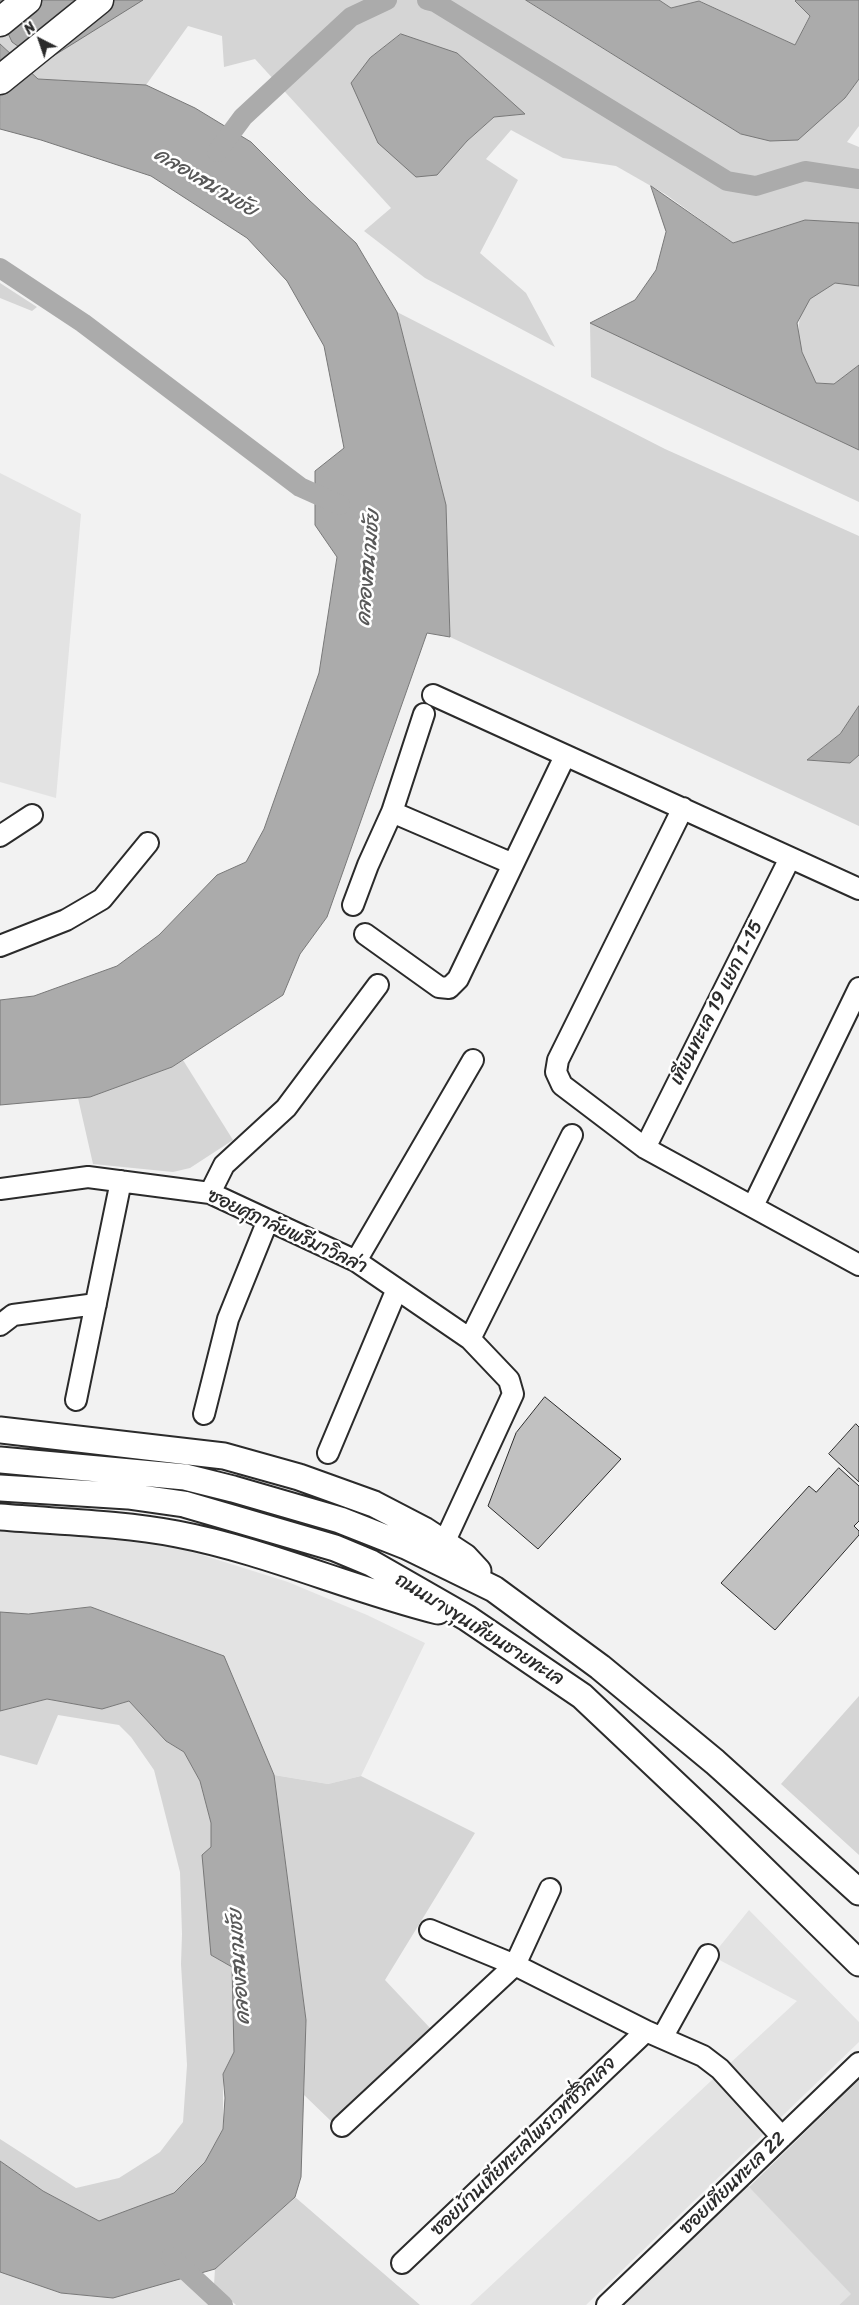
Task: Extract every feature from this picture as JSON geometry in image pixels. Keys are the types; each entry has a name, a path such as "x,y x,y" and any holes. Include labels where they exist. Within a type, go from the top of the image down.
{"highway":[{"path":"0,22 27,0"},
{"path":"0,80 99,0"}],"main road":[{"path":"0,1430 224,1456 299,1477 374,1504 424,1530 465,1558 494,1589"},
{"name":"ถนนบางขุนเทียนชายทะเล","path":"0,1460 185,1476 340,1520 406,1546 494,1589 600,1667 715,1762 859,1892"},
{"name":"ถนนบางขุนเทียนชายทะเล","path":"0,1488 128,1496 184,1504 335,1548 372,1563 467,1618 582,1696 707,1814 859,1964"},
{"path":"0,1517 176,1534 255,1553 389,1598 467,1618"}],"street":[{"path":"434,695 859,889"},
{"path":"353,905 368,865 392,812 424,714"},
{"path":"365,934 439,987 449,988 458,979 565,756"},
{"path":"683,808 558,1060 556,1072 562,1085 644,1148 754,1206 859,1265"},
{"path":"392,812 513,864"},
{"path":"0,836 32,815"},
{"path":"0,946 66,920 102,899 148,843"},
{"name":"เทียนทะเล 19 แยก 1-15","path":"644,1148 790,858"},
{"path":"210,1193 224,1165 286,1108 378,985"},
{"path":"754,1206 859,988"},
{"path":"356,1261 473,1060"},
{"path":"470,1340 572,1135"},
{"name":"ซอยศุภาลัยพรีมาวิลล่า","path":"0,1189 88,1177 210,1193 356,1261 470,1340 509,1380 513,1394 444,1543"},
{"path":"76,1400 121,1181"},
{"path":"204,1414 228,1318 268,1220"},
{"path":"328,1453 397,1289"},
{"path":"0,1325 13,1315 96,1304"},
{"path":"342,2126 515,1965 550,1889"},
{"path":"430,1930 515,1965 654,2035 703,2056 720,2069 782,2137"},
{"name":"ซอยบ้านเทียทะเลไพรเวทซี่วิลเลจ","path":"402,2263 654,2035 708,1955"},
{"name":"ซอยเทียนทะเล 22","path":"607,2305 859,2063"}],"shaded area":[{"path":"0,0 526,0 741,133 845,98 859,79 859,126 847,142 859,147 859,223 805,220 733,243 665,194 616,166 563,158 511,130 486,159 518,180 480,253 526,293 555,347 425,278 364,231 391,208 255,59 224,67 222,36 188,26 146,85 38,79 0,44","holes":["457,53 524,114 494,117 467,141"]},
{"path":"659,0 796,0 795,2 810,15 795,45 700,1 671,8"},
{"path":"0,283 37,307 32,311 0,298"},
{"path":"835,283 859,286 859,365 834,384 816,383 806,362 800,342 799,321 809,300"},
{"path":"397,312 665,449 859,536 859,706 840,734 807,760 850,763 859,755 859,826 450,637 446,505"},
{"path":"590,323 859,450 859,502 591,377"},
{"path":"0,473 81,514 56,798 0,782"},
{"path":"183,1060 233,1140 190,1168 173,1172 93,1164 78,1098 90,1097 172,1067"},
{"path":"0,1524 183,1549 288,1582 367,1615 425,1643 361,1776 328,1784 274,1775 223,1656 91,1607 28,1614 0,1612"},
{"path":"859,1696 859,1855 781,1784"},
{"path":"47,1699 102,1709 129,1701 166,1741 184,1752 200,1781 211,1823 211,1955 232,1967 234,2052 223,2074 223,2129 205,2162 175,2193 99,2221 43,2191 0,2161 0,2139 76,2188 119,2178 160,2152 183,2122 187,2065 181,1964 180,1872 154,1770 131,1737 119,1725 58,1715 37,1765 0,1755 0,1711"},
{"path":"274,1775 328,1784 361,1776 475,1833 385,1980 430,2028 332,2122 304,2095 306,2020"},
{"path":"749,1910 859,2022 859,2042 586,2305 470,2305 797,2001 712,1956"},
{"path":"859,2080 859,2305 839,2305 851,2294 749,2187"},
{"path":"744,2181 852,2294 839,2305 614,2305"},
{"path":"295,2197 420,2305 236,2305 214,2285 215,2269"},
{"path":"0,2272 61,2293 113,2298 182,2277 210,2305 0,2305"}],"water":[{"path":"0,0 143,0 42,63 12,42 0,16"},
{"path":"526,0 659,0 671,8 699,1 795,45 810,16 796,0 859,0 859,79 845,98 798,140 770,141 741,134"},
{"path":"401,34 457,53 525,114 494,117 467,141 437,175 416,177 378,143 351,83 370,58"},
{"name":"คลองสนามชัย","path":"0,44 38,79 146,85 195,108 251,142 309,200 356,243 397,312 446,505 450,637 427,633 327,917 300,954 283,995 172,1067 90,1097 0,1105 0,1000 34,996 117,966 159,935 217,875 246,862 264,829 319,673 337,557 315,525 315,471 344,448 324,346 287,281 247,238 151,176 41,140 0,129"},
{"path":"651,186 733,243 805,220 859,223 859,286 835,283 810,299 797,323 802,352 816,383 834,384 859,365 859,450 590,323 635,300 656,270 666,232"},
{"path":"859,706 859,755 850,763 807,760 840,734"},
{"name":"คลองสนามชัย","path":"91,1607 224,1656 274,1775 306,2020 301,2177 295,2197 215,2269 113,2298 61,2293 0,2272 0,2161 43,2191 99,2221 174,2193 205,2162 223,2129 225,2098 223,2074 234,2052 232,1967 211,1955 202,1855 211,1847 211,1823 200,1781 184,1752 166,1741 129,1701 102,1709 47,1699 0,1711 0,1612 28,1614"}],"building":[{"path":"545,1397 621,1459 538,1549 488,1506 516,1433"},
{"path":"856,1424 859,1427 859,1482 829,1454"},
{"path":"839,1468 859,1486 859,1521 854,1526 859,1531 859,1535 775,1630 721,1583 809,1486 816,1492"}],"waterway":[{"path":"217,152 243,117 351,17 387,0"},
{"path":"427,0 435,2 727,181 756,186 805,171 859,179"},
{"path":"0,268 83,323 300,487 340,505"},
{"path":"171,2257 223,2305"}]}
